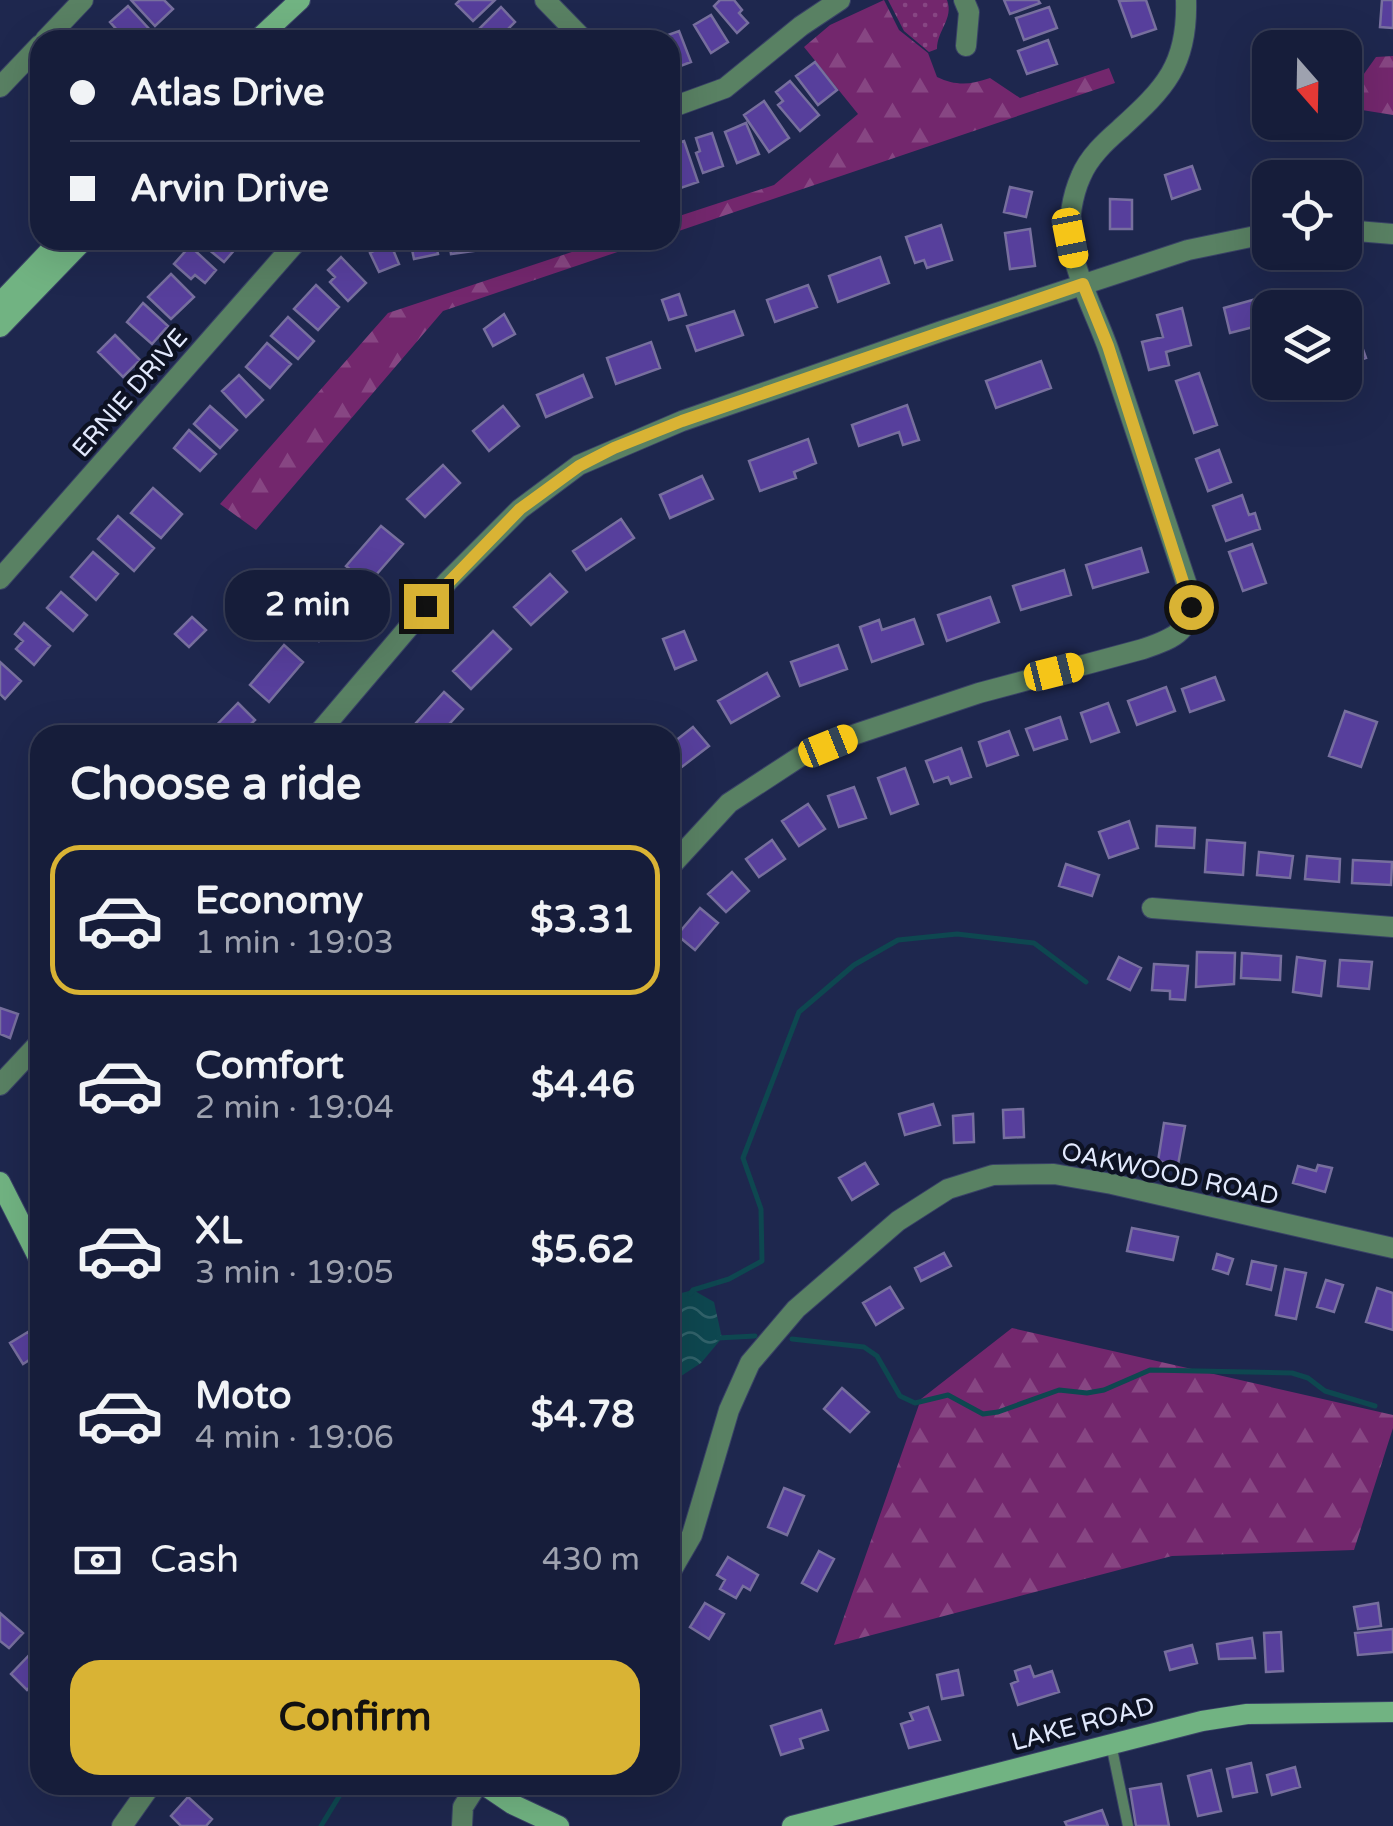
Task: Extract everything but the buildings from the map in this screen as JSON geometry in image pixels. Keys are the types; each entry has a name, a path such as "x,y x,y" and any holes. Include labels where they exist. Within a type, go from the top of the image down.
{"street":[{"path":"54,30 83,0"},
{"path":"271,30 300,0"},
{"path":"545,0 574,30"},
{"path":"680,104 725,88 801,26 840,0"},
{"path":"964,0 970,12 966,46"},
{"path":"680,856 730,803 802,756 978,694 1154,645 1178,634 1187,624 1189,591 1070,238 1071,211 1081,174 1094,155 1158,94 1171,76 1184,46 1186,0"},
{"path":"0,87 30,55"},
{"path":"1362,231 1393,234"},
{"path":"326,725 448,581 520,509 579,466 682,421 1083,284 1188,250 1252,237"},
{"path":"0,303 50,250"},
{"path":"0,327 74,250"},
{"name":"ERNIE DRIVE","path":"0,579 289,250"},
{"path":"1152,908 1393,927"},
{"path":"0,1085 30,1053"},
{"name":"OAKWOOD ROAD","path":"680,1556 692,1535 736,1392 757,1354 788,1317 898,1220 948,1189 993,1176 1054,1174 1393,1248"},
{"path":"0,1182 30,1241"},
{"name":"LAKE ROAD","path":"792,1826 1202,1720 1248,1714 1393,1712"},
{"path":"122,1826 144,1795"},
{"path":"462,1826 463,1807 472,1795"},
{"path":"497,1795 560,1826"}],"lane":[{"path":"1111,1743 1128,1826"}],"green space":[{"path":"884,0 899,30 928,53 937,77 944,80 963,84 990,78 1020,98 1109,68 1115,83 680,231 680,216 774,185 858,114 804,47 830,25"},
{"path":"888,0 947,0 948,13 937,49 929,52 904,31"},
{"path":"1393,56 1393,115 1362,110 1362,77 1376,57"},
{"path":"578,250 623,250 443,311 256,530 220,504 388,313"},
{"path":"1012,1328 1393,1415 1393,1428 1354,1550 1172,1556 834,1645 921,1399"}],"water":[{"path":"693,1290 714,1302 722,1338 701,1363 680,1377 680,1293"}],"waterway":[{"path":"690,1294 762,1261 761,1209 743,1158 799,1012 854,965 898,940 957,934 1034,943 1086,982"},
{"path":"718,1338 755,1336"},
{"path":"792,1339 864,1347 877,1356 900,1396 915,1403 948,1395 983,1414 1059,1390 1104,1390 1150,1370 1292,1373 1308,1378 1325,1391 1375,1406"},
{"path":"321,1826 340,1795"}],"route":[{"path":"426,606 520,509 550,484 614,448 682,421 1083,284 1108,346 1191,607"}]}
